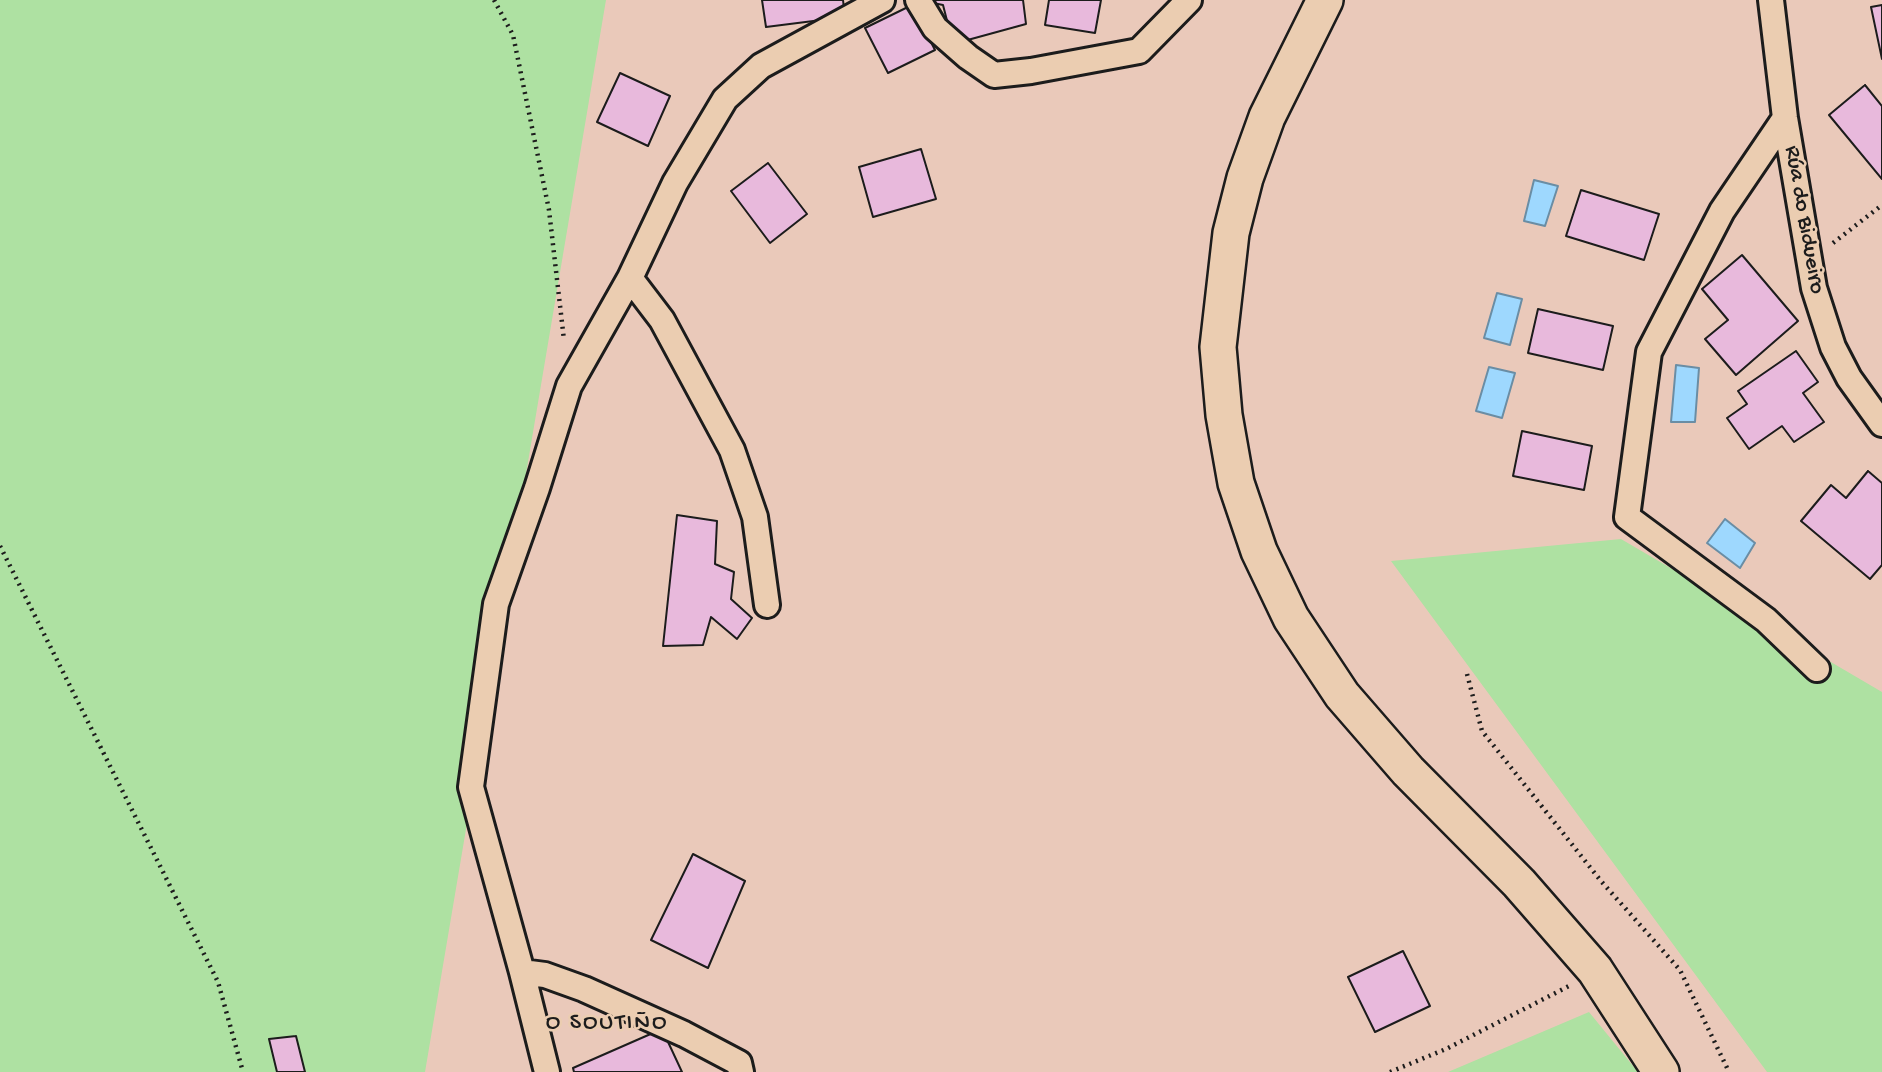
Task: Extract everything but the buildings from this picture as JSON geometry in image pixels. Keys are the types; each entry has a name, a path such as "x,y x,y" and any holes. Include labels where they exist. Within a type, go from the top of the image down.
{"street":[{"path":"547,1072 471,787 496,604 569,386 630,278 676,183 726,99 761,66 882,0"},
{"path":"918,0 935,28 968,57 994,75 1139,51 1189,0"},
{"path":"1325,0 1267,117 1245,178 1231,233 1217,347 1224,415 1236,483 1259,551 1291,618 1342,695 1408,771 1519,883 1595,970 1661,1072"},
{"name":"Rúa do Bidueiro","path":"1771,0 1785,118 1808,261 1822,317 1849,378 1882,425"},
{"path":"1785,118 1722,211 1649,352 1627,517 1766,620 1817,669"},
{"path":"630,278 662,320 732,450 755,517 767,605"},
{"path":"522,972 545,975 584,989 684,1034 739,1063 741,1072"}],"path":[{"path":"494,0 513,35 549,210 569,386"},
{"path":"1808,261 1882,205"},
{"path":"0,546 218,982 243,1072"},
{"path":"1467,674 1482,731 1601,881 1679,970 1729,1072"},
{"path":"1390,1072 1447,1049 1568,987 1595,970"}],"green space":[{"path":"0,0 606,0 425,1072 0,1072"},
{"path":"1621,539 1882,692 1882,1072 1767,1072 1391,561"},
{"path":"1589,1012 1638,1072 1448,1072"}],"water":[{"path":"1534,180 1558,186 1545,226 1524,221"},
{"path":"1497,293 1522,299 1510,345 1484,338"},
{"path":"1676,365 1699,368 1695,422 1671,422"},
{"path":"1489,367 1515,373 1502,418 1476,411"},
{"path":"1725,519 1755,543 1740,568 1707,543"}],"district":[{"name":"O SOUTIÑO","path":"607,1024"}]}
